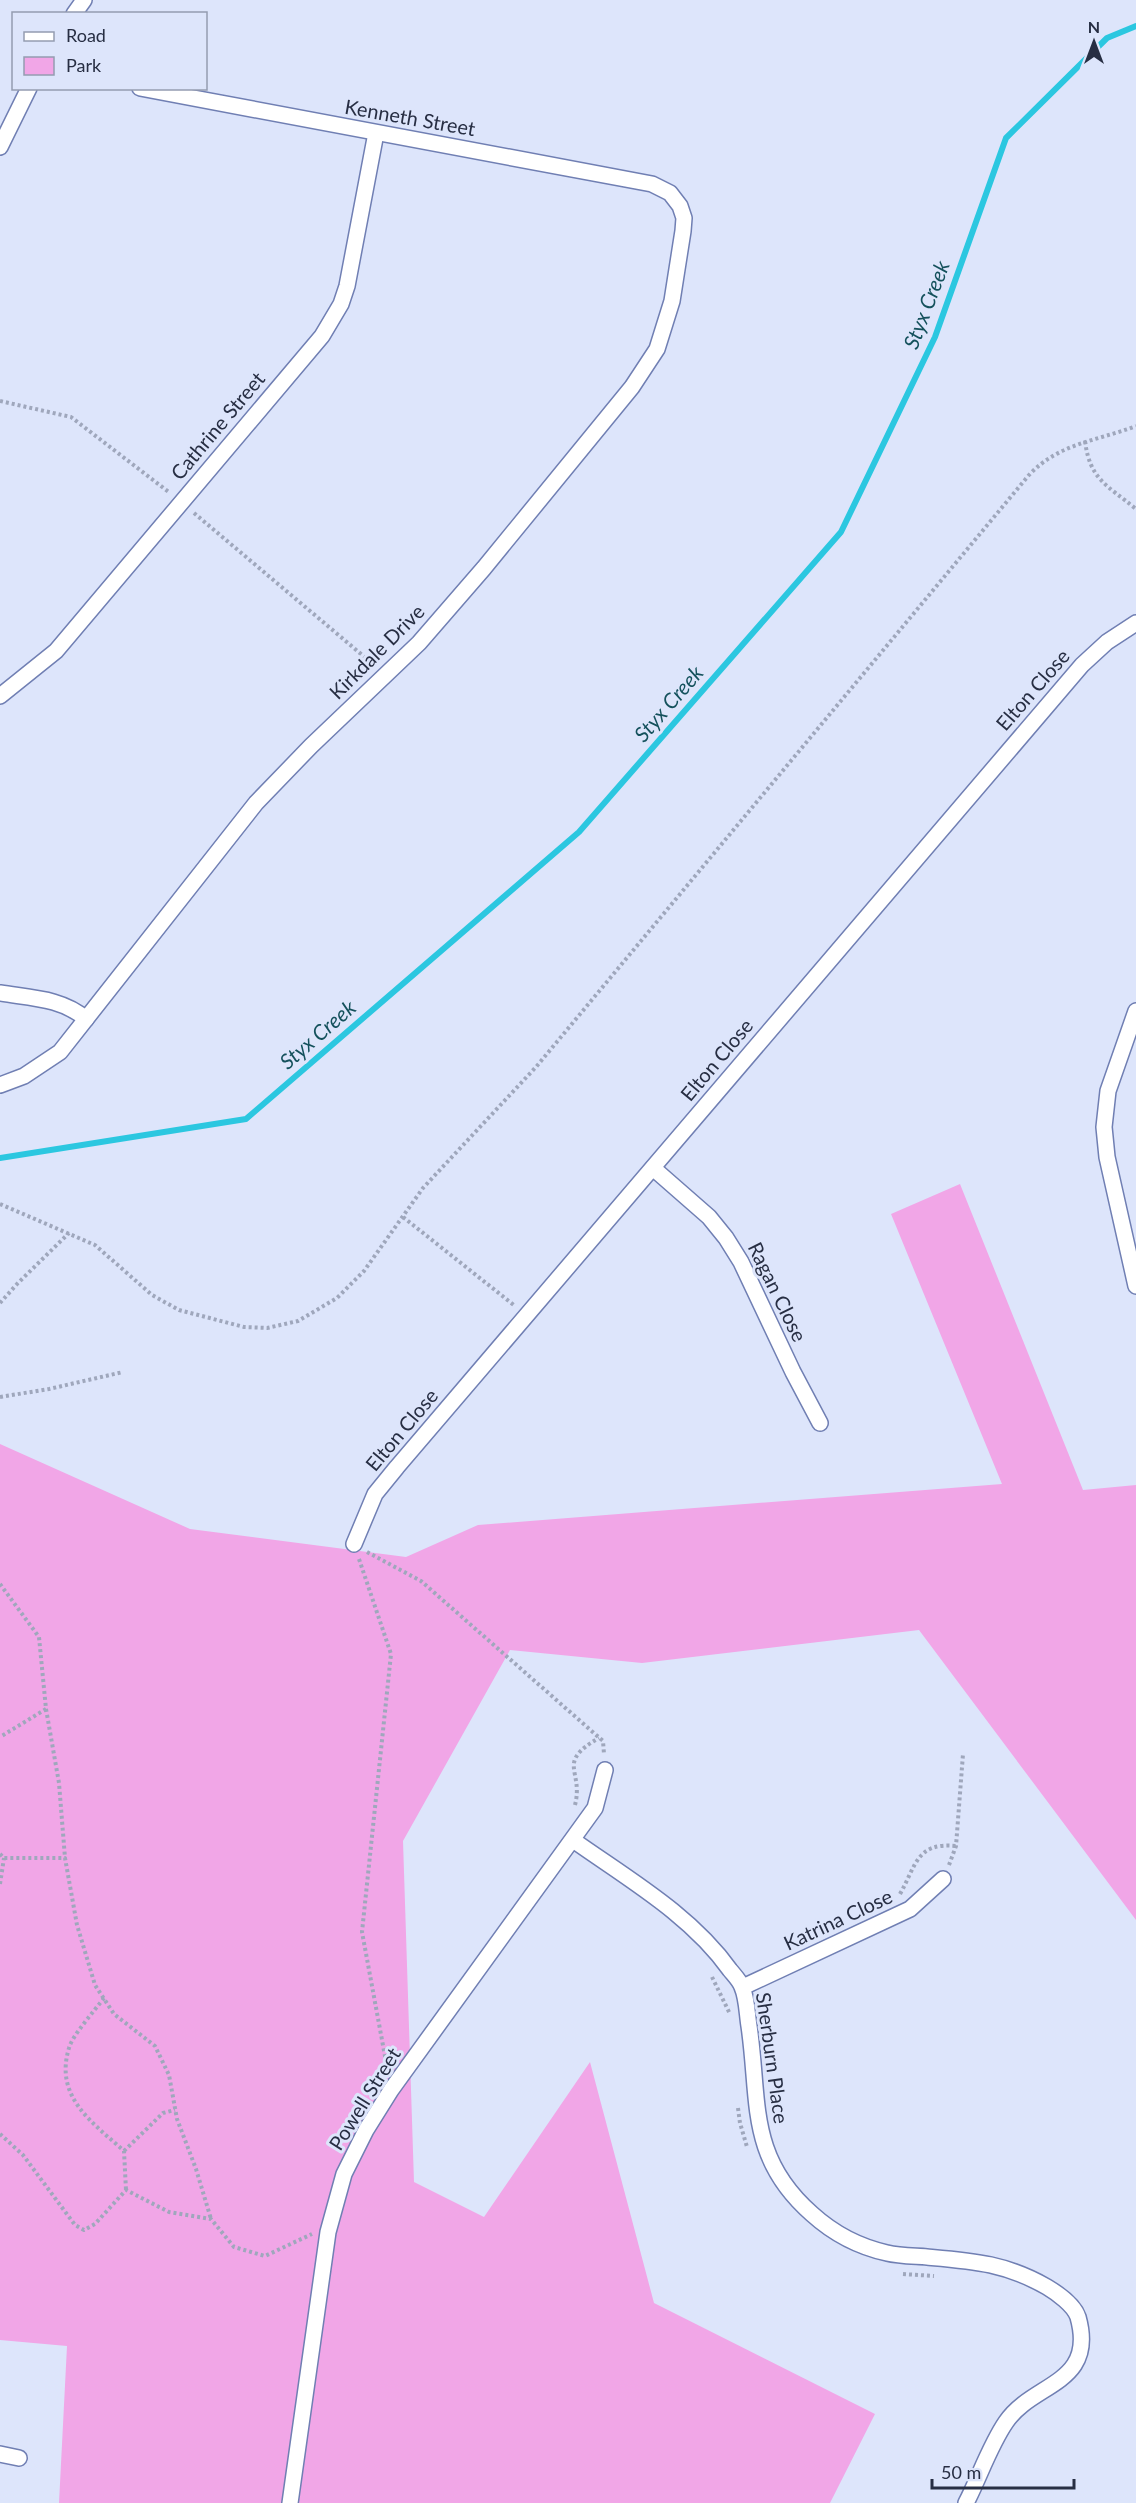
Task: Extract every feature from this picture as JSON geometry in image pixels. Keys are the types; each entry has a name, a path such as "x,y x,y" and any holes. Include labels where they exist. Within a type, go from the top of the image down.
{"street":[{"path":"0,147 27,90"},
{"name":"Kenneth Street","path":"150,90 376,134 626,178 652,184 670,193"},
{"name":"Cathrine Street","path":"0,696 56,651 322,336 341,304 351,265 376,134"},
{"name":"Kirkdale Drive","path":"0,1085 24,1076 60,1052 256,804 310,746 419,643 484,568 632,387 657,349 672,301 684,218 680,206 670,193"},
{"name":"Elton Close","path":"354,1544 375,1494 397,1467 900,875 1082,665 1107,642 1136,622"},
{"path":"0,993 57,1002 73,1008 86,1019"},
{"path":"1136,1011 1108,1091 1104,1127 1107,1157 1136,1286"},
{"name":"Ragan Close","path":"653,1168 709,1217 741,1262 820,1423"},
{"name":"Powell Street","path":"290,2503 328,2232 344,2174 366,2130 391,2090 595,1808 605,1770"},
{"name":"Sherburn Place","path":"573,1840 687,1921 718,1953 742,1987 752,2046 757,2114 765,2150 786,2186 812,2215 847,2239 888,2254 993,2263 1020,2273 1059,2294 1078,2315 1082,2343 1072,2370 1046,2391 1024,2401 1005,2423 966,2503"},
{"name":"Katrina Close","path":"742,1987 910,1909 943,1879"},
{"path":"0,2454 19,2458"}],"path":[{"path":"0,401 71,417 182,502 386,675"},
{"path":"0,1204 100,1248 152,1295 168,1305 244,1328 267,1328 298,1321 337,1298 364,1271 434,1175 536,1067 1029,475 1056,453 1085,441 1136,426"},
{"path":"1085,441 1087,459 1092,470 1136,508"},
{"path":"403,1217 515,1306"},
{"path":"0,1304 69,1233"},
{"path":"0,1397 50,1389 123,1372"},
{"path":"354,1544 392,1654 362,1932 391,2090"},
{"path":"354,1544 421,1581 603,1741 605,1770"},
{"path":"0,1584 39,1637 46,1709 59,1783 65,1858 77,1925 95,1985 114,2014 155,2046 169,2075 175,2109 211,2219 234,2247 265,2256 318,2232 328,2232"},
{"path":"0,1737 46,1709"},
{"path":"572,1809 577,1790 574,1761 581,1748 599,1738"},
{"path":"943,1879 956,1846 963,1754"},
{"path":"894,1900 900,1894 912,1868 925,1851 933,1846 956,1846"},
{"path":"0,1854 4,1858 65,1858"},
{"path":"0,1884 4,1858"},
{"path":"0,2134 23,2155 75,2225 84,2230 95,2224 126,2190 124,2151 80,2111 65,2080 69,2047 104,1998"},
{"path":"124,2151 163,2113 175,2109"},
{"path":"126,2190 169,2212 211,2219"}],"green space":[{"path":"960,1184 1083,1490 1136,1485 1136,1920 919,1630 642,1663 510,1650 403,1841 414,2182 484,2217 590,2062 654,2303 875,2414 830,2503 59,2503 67,2346 0,2340 0,1444 190,1529 406,1557 478,1525 1002,1484 891,1214"}],"waterway":[{"name":"Styx Creek","path":"0,1158 246,1119 579,832 841,532 935,337 1006,138 1107,38 1136,26"}]}
